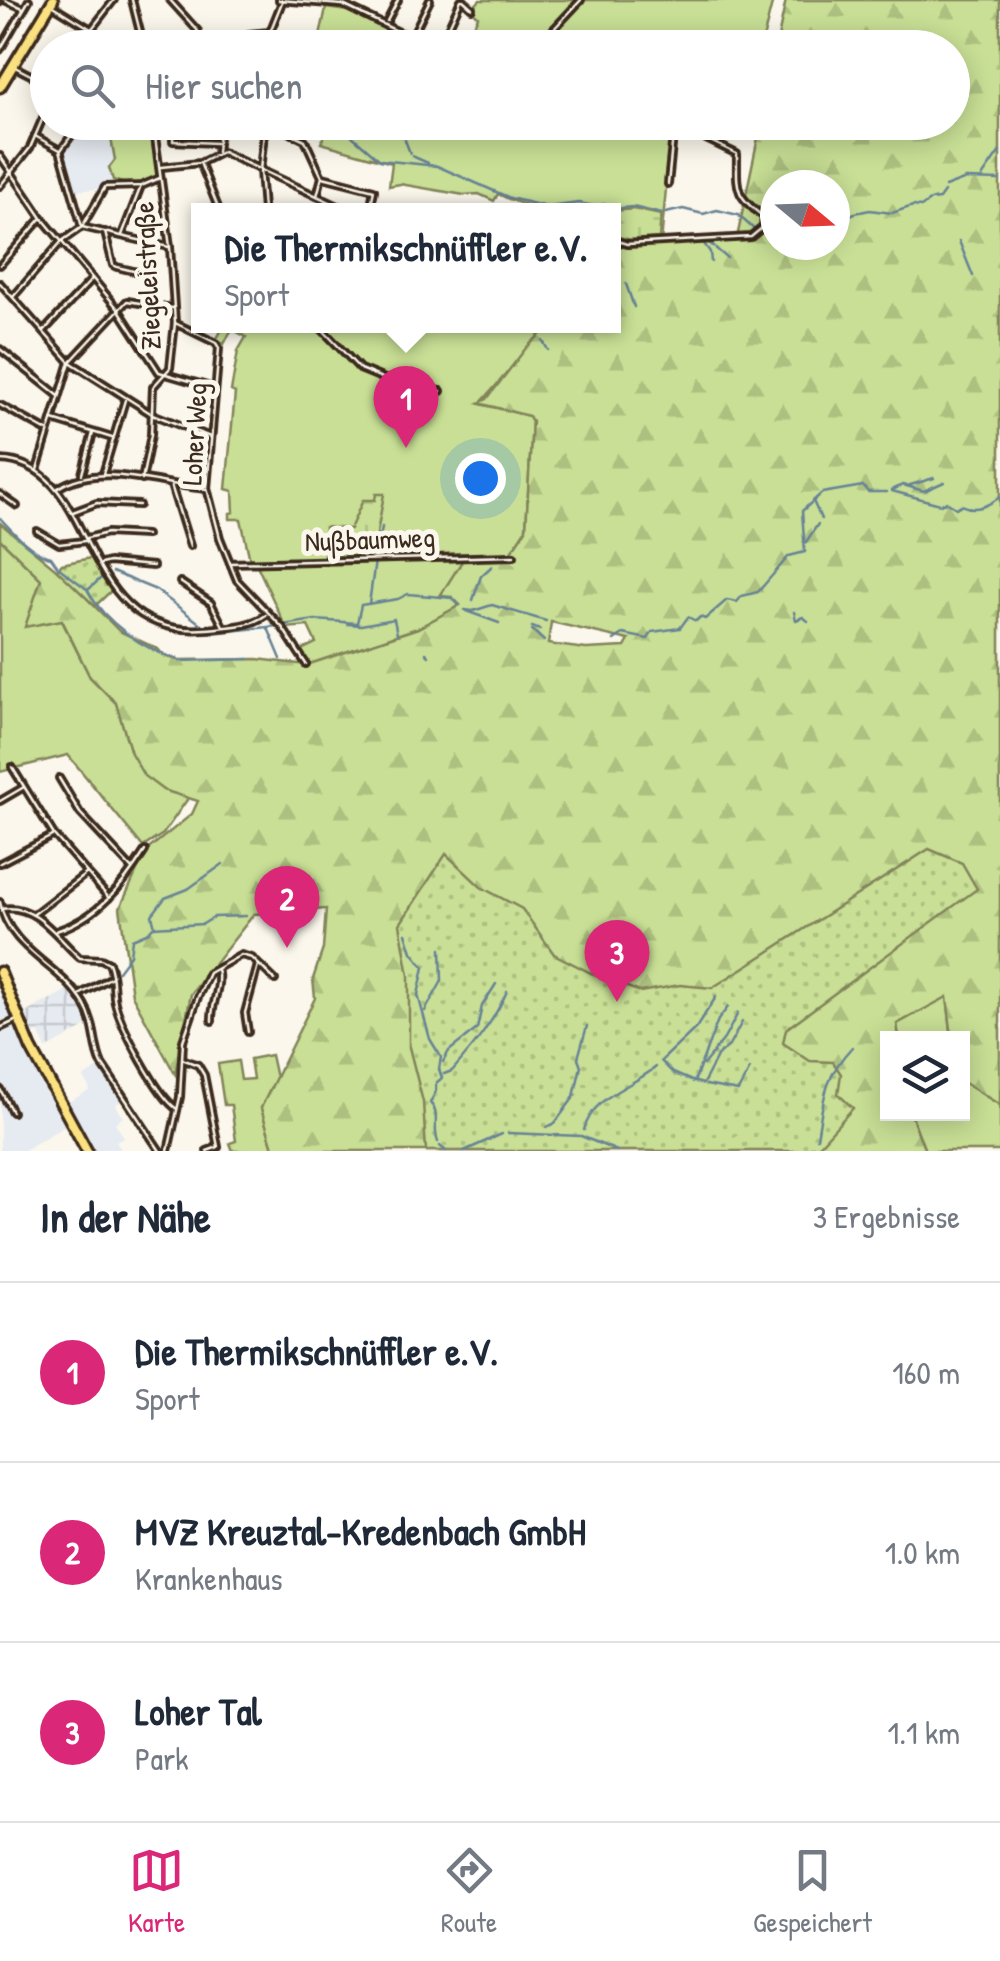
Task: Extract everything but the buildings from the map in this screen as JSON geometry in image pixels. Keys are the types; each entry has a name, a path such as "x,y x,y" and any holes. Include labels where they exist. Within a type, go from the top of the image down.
{"main road":[{"path":"35,30 52,2"},
{"path":"0,87 30,38"},
{"path":"0,972 51,1089 87,1151"}],"street":[{"path":"4,0 24,9"},
{"path":"0,50 29,0"},
{"path":"52,2 90,29 114,0"},
{"path":"132,0 138,30"},
{"path":"170,0 197,30"},
{"path":"271,30 281,0 345,2 400,30"},
{"path":"385,23 398,0"},
{"path":"415,30 430,0"},
{"path":"448,30 462,0 472,8"},
{"path":"553,30 581,0"},
{"path":"13,66 30,75"},
{"path":"0,186 33,140"},
{"path":"42,140 60,150 82,227"},
{"path":"60,150 68,140"},
{"name":"Ziegeleistraße","path":"142,480 153,386 170,368 175,323 156,140"},
{"path":"174,140 216,142 218,154"},
{"path":"262,203 260,170 264,140"},
{"path":"305,140 322,177 317,196"},
{"path":"668,184 672,140"},
{"path":"621,242 756,235 766,219 746,204 738,190 737,154 708,140"},
{"path":"160,167 200,163 222,152 332,203"},
{"path":"0,156 42,218 119,310 159,372 216,388"},
{"path":"200,163 216,203"},
{"path":"13,296 62,241 82,227 105,187 141,186 161,177"},
{"path":"322,177 374,190 371,203"},
{"path":"122,236 141,186"},
{"path":"0,265 42,218"},
{"path":"82,227 170,247"},
{"path":"105,232 113,265 150,274 155,244"},
{"path":"44,331 92,278"},
{"path":"0,283 70,362 152,414 212,437"},
{"path":"36,470 70,362 128,301 174,309"},
{"name":"Loher Weg","path":"175,323 191,331"},
{"name":"Loher Weg","path":"195,333 218,345 207,488 228,564 247,594 282,628 306,664"},
{"path":"326,333 360,369 404,387 441,391"},
{"path":"0,349 60,396"},
{"path":"102,474 125,398"},
{"path":"0,405 50,432"},
{"path":"53,420 113,439"},
{"path":"82,476 93,432"},
{"path":"0,460 36,470 56,489 126,602 149,622 179,631 257,621 267,614"},
{"path":"56,489 82,476 102,474 207,488"},
{"path":"170,484 190,546"},
{"path":"0,494 17,506"},
{"path":"72,513 97,504 139,505"},
{"path":"37,532 59,544 75,545 107,532 146,535"},
{"name":"Nußbaumweg","path":"228,564 514,556"},
{"path":"100,564 154,566"},
{"path":"180,582 211,603 223,627"},
{"path":"12,768 54,835 110,898"},
{"path":"59,778 80,813 133,870"},
{"path":"0,801 24,787"},
{"path":"0,862 54,835"},
{"path":"56,931 85,917 121,889 145,851"},
{"path":"33,915 88,873"},
{"path":"0,902 1,910 28,952 78,995 94,1024 102,1064 160,1151"},
{"path":"1,910 13,908 33,915 56,931 80,958 106,960 114,976 114,1002 122,1020 157,1085 176,1109"},
{"path":"168,1151 180,1058 209,973 241,955 259,963 275,980"},
{"path":"248,1032 245,1013 259,963"},
{"path":"212,1021 220,978 216,967"},
{"path":"78,995 114,976"},
{"path":"0,1028 19,1019"},
{"path":"180,1058 198,1065 204,1074 218,1147 207,1151"},
{"path":"0,1089 12,1112"}],"shaded area":[{"path":"69,140 111,140 115,161 128,186 108,184 100,189 72,191 62,149"},
{"path":"0,985 32,1059 67,1124 23,1151 0,1151"},
{"path":"71,988 91,1024 46,1049 38,1032 30,1035 21,1015"},
{"path":"102,1066 122,1100 115,1105 123,1117 115,1123 124,1137 116,1141 122,1151 92,1151 65,1104 90,1090 84,1077"}],"green space":[{"path":"480,0 773,0 765,30 472,30 478,16 471,10"},
{"path":"786,0 1000,0 1000,1105 970,1086 970,1031 951,1031 947,997 897,1024 898,1031 880,1031 880,1121 914,1121 925,1151 274,1151 261,1108 315,998 313,979 323,949 326,909 254,914 191,994 175,1074 132,995 120,908 146,851 192,814 198,801 163,790 144,776 131,753 116,703 90,677 62,620 25,627 41,579 0,539 0,523 66,577 119,631 179,660 257,659 307,665 418,628 460,605 452,597 440,596 464,558 508,556 526,529 532,421 529,416 479,403 487,399 542,333 621,333 621,241 737,238 757,140 970,140 970,30 780,30","holes":["551,622 629,640 625,647 586,649 548,644"]},
{"path":"326,8 348,11 386,30 321,30"},
{"path":"111,140 152,140 157,177 135,184 113,180 109,168 115,160"},
{"path":"670,140 661,243 621,241 621,203 520,203 498,194 494,201 479,194 389,186 392,163 321,143"},
{"path":"621,210 661,215 659,238 621,238"},
{"path":"220,333 230,333 224,344 216,340"},
{"path":"239,333 542,333 480,404 529,416 532,421 526,529 509,556 441,596 452,597 461,605 418,628 307,665 299,651 316,643 308,626 286,628 257,565 251,565 241,519 230,519 234,512 233,491 226,489 235,393 231,391 238,351 246,337"},
{"path":"376,494 384,494 373,556 324,559 325,527 350,529 363,500 375,500"},
{"path":"0,539 41,579 90,677 116,703 131,753 163,790 189,797 163,834 143,847 68,755 0,772"},
{"path":"91,558 111,591 95,606 57,570 62,564"},
{"path":"929,849 962,863 977,889 786,1029 783,1043 810,1061 833,1062 841,1074 838,1094 853,1108 814,1151 426,1151 423,1102 409,1047 409,976 400,924 446,854 481,887 522,909 554,954 640,992 680,985 712,988"},
{"path":"947,996 951,1031 898,1031 897,1024"},
{"path":"271,1055 276,1078 261,1108 274,1151 233,1151 230,1143 236,1141 231,1105 224,1105 218,1064 238,1061 241,1080 253,1079 250,1059"},
{"path":"970,1086 1000,1105 1000,1151 925,1151 914,1121 970,1121"}],"waterway":[{"path":"357,140 380,160 437,166 510,198 531,203"},
{"path":"405,140 410,153"},
{"path":"982,177 1000,151"},
{"path":"412,156 428,163"},
{"path":"945,187 966,179 1000,180"},
{"path":"850,215 921,207 939,199 944,192"},
{"path":"621,208 662,214"},
{"path":"666,213 683,209 703,214 717,210 738,215 756,231"},
{"path":"755,209 760,213"},
{"path":"621,239 660,239"},
{"path":"702,241 710,252 711,262"},
{"path":"707,241 727,258"},
{"path":"959,241 973,276"},
{"path":"626,284 634,307"},
{"path":"543,341 548,350"},
{"path":"907,486 934,478"},
{"path":"892,490 903,485 924,491 944,482"},
{"path":"614,640 623,634 648,639 652,632 680,628 688,617 696,621 700,617 705,619 727,600 737,602 742,596 758,592 789,556 805,552 802,511 822,493 863,486 868,492 887,492"},
{"path":"892,491 940,504 946,502 956,508 981,507 1000,497"},
{"path":"813,501 821,519"},
{"path":"0,518 23,542 51,557 88,590 101,578"},
{"path":"806,542 818,524"},
{"path":"382,527 377,558 417,557"},
{"path":"330,559 373,558"},
{"path":"369,604 375,561"},
{"path":"473,600 481,576 492,566"},
{"path":"112,572 156,590 202,625"},
{"path":"88,591 126,633 178,659"},
{"path":"283,625 315,620 357,623 361,605 408,594 452,598 459,605"},
{"path":"465,610 492,605 546,621"},
{"path":"466,611 499,623"},
{"path":"794,612 796,620 803,617 808,621"},
{"path":"348,624 394,619 397,634"},
{"path":"212,633 277,626"},
{"path":"532,627 540,630"},
{"path":"268,628 281,659"},
{"path":"532,630 544,641"},
{"path":"426,653 429,656"},
{"path":"180,661 249,659"},
{"path":"155,927 152,915 165,898 188,889 223,864"},
{"path":"118,971 130,955 132,939 153,927 246,916"},
{"path":"406,933 412,952 424,967 418,995 430,1039 441,1057 442,1078 436,1083 430,1103 435,1111 438,1142"},
{"path":"425,1011 442,981 441,949"},
{"path":"443,1062 449,1051 477,1029 482,1006 496,984"},
{"path":"444,1074 452,1071 475,1043 507,991"},
{"path":"716,997 696,1028 661,1061 673,1073 694,1082 718,1020 728,1007"},
{"path":"703,1065 738,1013"},
{"path":"696,1082 703,1084 742,1022"},
{"path":"547,1127 555,1123 574,1097 581,1066 578,1058 587,1026"},
{"path":"817,1138 830,1079 852,1047"},
{"path":"584,1130 605,1100 656,1067"},
{"path":"706,1085 738,1091 750,1069"},
{"path":"508,1133 581,1136 617,1151"},
{"path":"464,1151 502,1134"},
{"path":"440,1146 446,1151"},
{"path":"808,1151 813,1146"}],"railway":[{"path":"0,7 5,0"}],"place":[{"name":"Die Thermikschnüffler e.V.","path":"406,448"},
{"name":"MVZ Kreuztal-Kredenbach GmbH","path":"287,948"},
{"name":"Loher Tal","path":"617,1002"}]}
